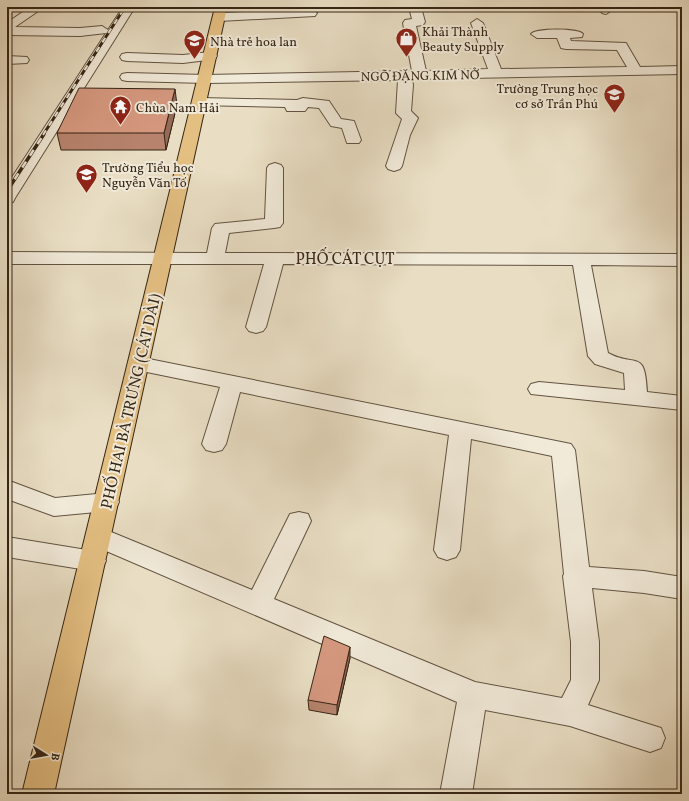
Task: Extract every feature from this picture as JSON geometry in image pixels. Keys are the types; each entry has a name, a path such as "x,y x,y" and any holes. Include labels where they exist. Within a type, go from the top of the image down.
{"main road":[{"name":"PHỐ HAI BÀ TRƯNG (CÁT DÀI)","path":"38,794 206,79 220,12"}],"street":[{"path":"9,26 38,7"},
{"path":"7,175 117,7"},
{"path":"7,198 129,7"},
{"path":"415,7 419,22 409,23 420,75"},
{"path":"220,12 311,13"},
{"path":"477,23 496,73"},
{"path":"9,26 80,32 102,30"},
{"path":"537,34 584,34"},
{"path":"562,34 566,45 622,46 636,71"},
{"path":"127,57 184,59 210,56"},
{"path":"7,60 22,60"},
{"name":"NGÕ ĐẶNG KIM NỞ","path":"127,77 206,79 682,70"},
{"path":"394,166 403,138 403,130 410,118 403,113 406,85 404,75"},
{"path":"200,102 293,103 292,108 300,108 303,102 324,104 336,123 349,124 354,140"},
{"path":"215,258 221,228 274,223 275,168"},
{"name":"PHỐ CÁT CỤT","path":"7,258 682,260"},
{"path":"256,327 275,258"},
{"path":"581,260 598,356 605,360 627,365 635,370 636,398"},
{"path":"139,364 563,450 576,576 585,642 586,680 570,713"},
{"path":"214,444 232,383"},
{"path":"539,389 682,403"},
{"path":"447,550 461,429"},
{"path":"7,489 54,507 107,502"},
{"path":"258,604 299,521"},
{"path":"7,547 96,549 258,604 473,695 570,713 650,738"},
{"path":"576,576 644,582 682,588"},
{"path":"456,794 473,695"}],"building":[{"path":"79,88 175,89 164,133 57,133"},
{"path":"324,636 350,647 337,705 308,700"},
{"path":"381,791 395,794 381,794"}],"railway":[{"path":"43,135 125,7"},
{"path":"7,191 44,134"}],"place":[{"name":"Khải Thành Beauty Supply","path":"407,58"},
{"name":"Nhà trẻ hoa lan","path":"194,60"},
{"name":"Trường Trung học cơ sở Trần Phú","path":"614,114"},
{"name":"Chùa Nam Hải","path":"121,126"},
{"name":"Trường Tiểu học Nguyễn Văn Tố","path":"87,194"}]}
